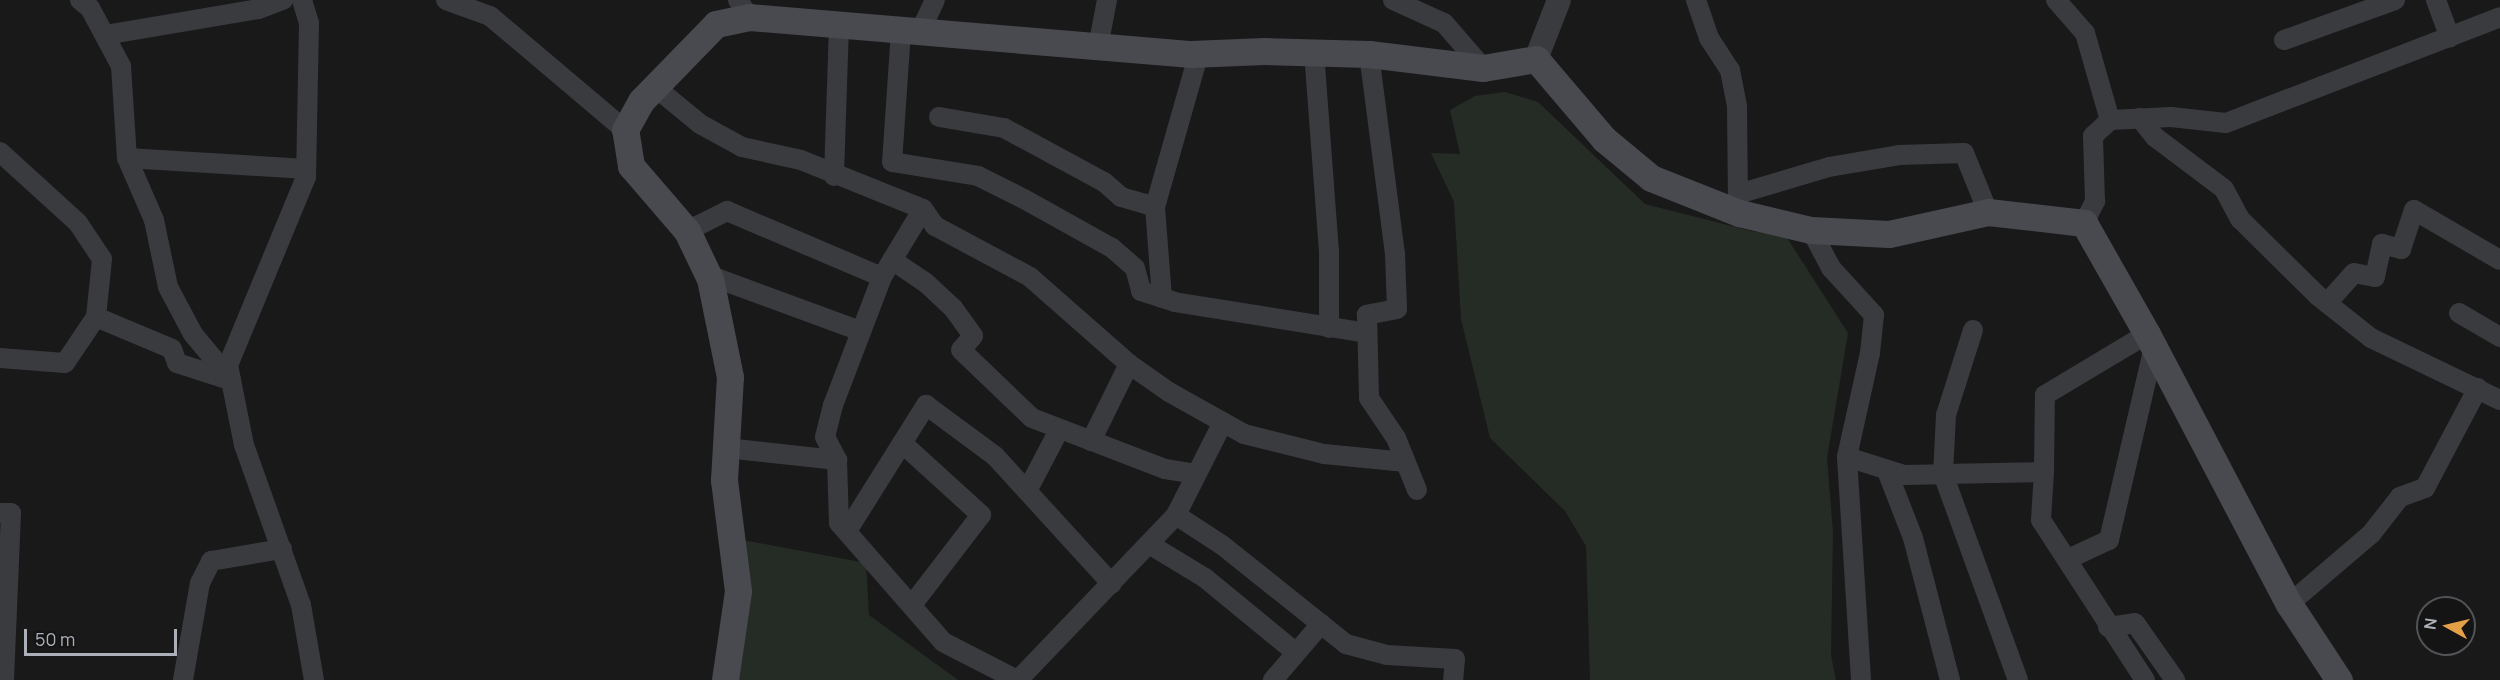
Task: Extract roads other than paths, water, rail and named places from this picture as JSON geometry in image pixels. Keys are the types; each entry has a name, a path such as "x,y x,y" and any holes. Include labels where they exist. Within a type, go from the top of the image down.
{"main road":[{"path":"725,680 738,591 724,480 730,377 708,275 687,231 631,166 625,130 641,101 716,24 744,9 839,26 1098,47 1199,53 1369,54 1483,68 1536,59 1605,139 1651,178 1738,204 1811,230 1888,234 1988,212 2084,223 2150,340 2289,604 2339,680"}],"street":[{"path":"80,0 90,8 121,66 127,158 154,220 168,287 193,334 231,380"},
{"path":"105,34 259,9 283,0"},
{"path":"302,0 309,23 306,169 228,365 244,445 301,605 314,680"},
{"path":"446,0 490,16 625,130"},
{"path":"935,0 910,32 892,162 978,176 1112,248 1135,268 1141,291 1162,298 1367,333"},
{"path":"1098,47 1107,0"},
{"path":"1393,0 1444,22 1483,68"},
{"path":"1536,59 1559,0"},
{"path":"1696,0 1709,38 1730,70 1737,106 1738,204 1829,167 1899,155 1964,153 1988,212"},
{"path":"2056,0 2085,33 2110,120"},
{"path":"2284,40 2395,0"},
{"path":"2436,0 2450,38"},
{"path":"2084,223 2095,201 2093,136 2110,120 2140,118 2226,123 2500,17"},
{"path":"834,176 839,26"},
{"path":"1314,52 1329,250 1329,328"},
{"path":"1162,298 1155,207 1199,53"},
{"path":"1369,54 1395,254 1397,309 1367,315 1369,398 1396,438 1417,490"},
{"path":"655,87 700,124 742,147 801,160 834,176 923,209 935,226 1030,277 1129,364 1169,392 1244,434 1324,454 1406,462"},
{"path":"939,117 1004,128 1104,182 1121,197 1155,207"},
{"path":"2140,118 2155,137 2224,189 2240,219 2327,303 2381,344 2500,399"},
{"path":"0,152 78,223 102,259 96,317 65,363 0,358"},
{"path":"127,158 306,169"},
{"path":"923,209 882,277 833,405 825,437 837,460 839,524 943,642 1018,680 1112,585 1176,515 1223,422"},
{"path":"2327,303 2354,273 2375,277 2382,244 2401,249 2414,210 2500,261"},
{"path":"687,231 727,211 882,277"},
{"path":"1811,230 1831,268 1874,315 1870,353 1847,457 1861,680"},
{"path":"892,260 925,282 952,308 973,336 961,350 1032,418 1165,469 1196,474"},
{"path":"708,275 860,331"},
{"path":"2458,313 2500,337"},
{"path":"96,317 172,350 177,363 231,380"},
{"path":"1973,330 1946,415 1943,474 2018,680"},
{"path":"2145,680 2108,627 2068,559 2041,520 2045,395 2150,340"},
{"path":"2068,559 2109,540 2150,340"},
{"path":"1091,441 1129,364"},
{"path":"2289,604 2371,534 2400,497 2425,488 2478,388"},
{"path":"847,531 926,405 995,456 1112,585"},
{"path":"1028,491 1059,430"},
{"path":"902,443 981,515 912,605"},
{"path":"726,448 837,460"},
{"path":"1847,457 1904,475 2044,472"},
{"path":"1887,471 1913,538 1950,680"},
{"path":"0,513 11,513 2,658 4,680"},
{"path":"1176,515 1222,545 1346,644 1387,655 1455,659 1453,680"},
{"path":"1149,544 1205,578 1294,652"},
{"path":"183,680 200,583 211,561 282,549"},
{"path":"2108,627 2135,623 2175,680"},
{"path":"1273,680 1294,652 1321,624"}]}
